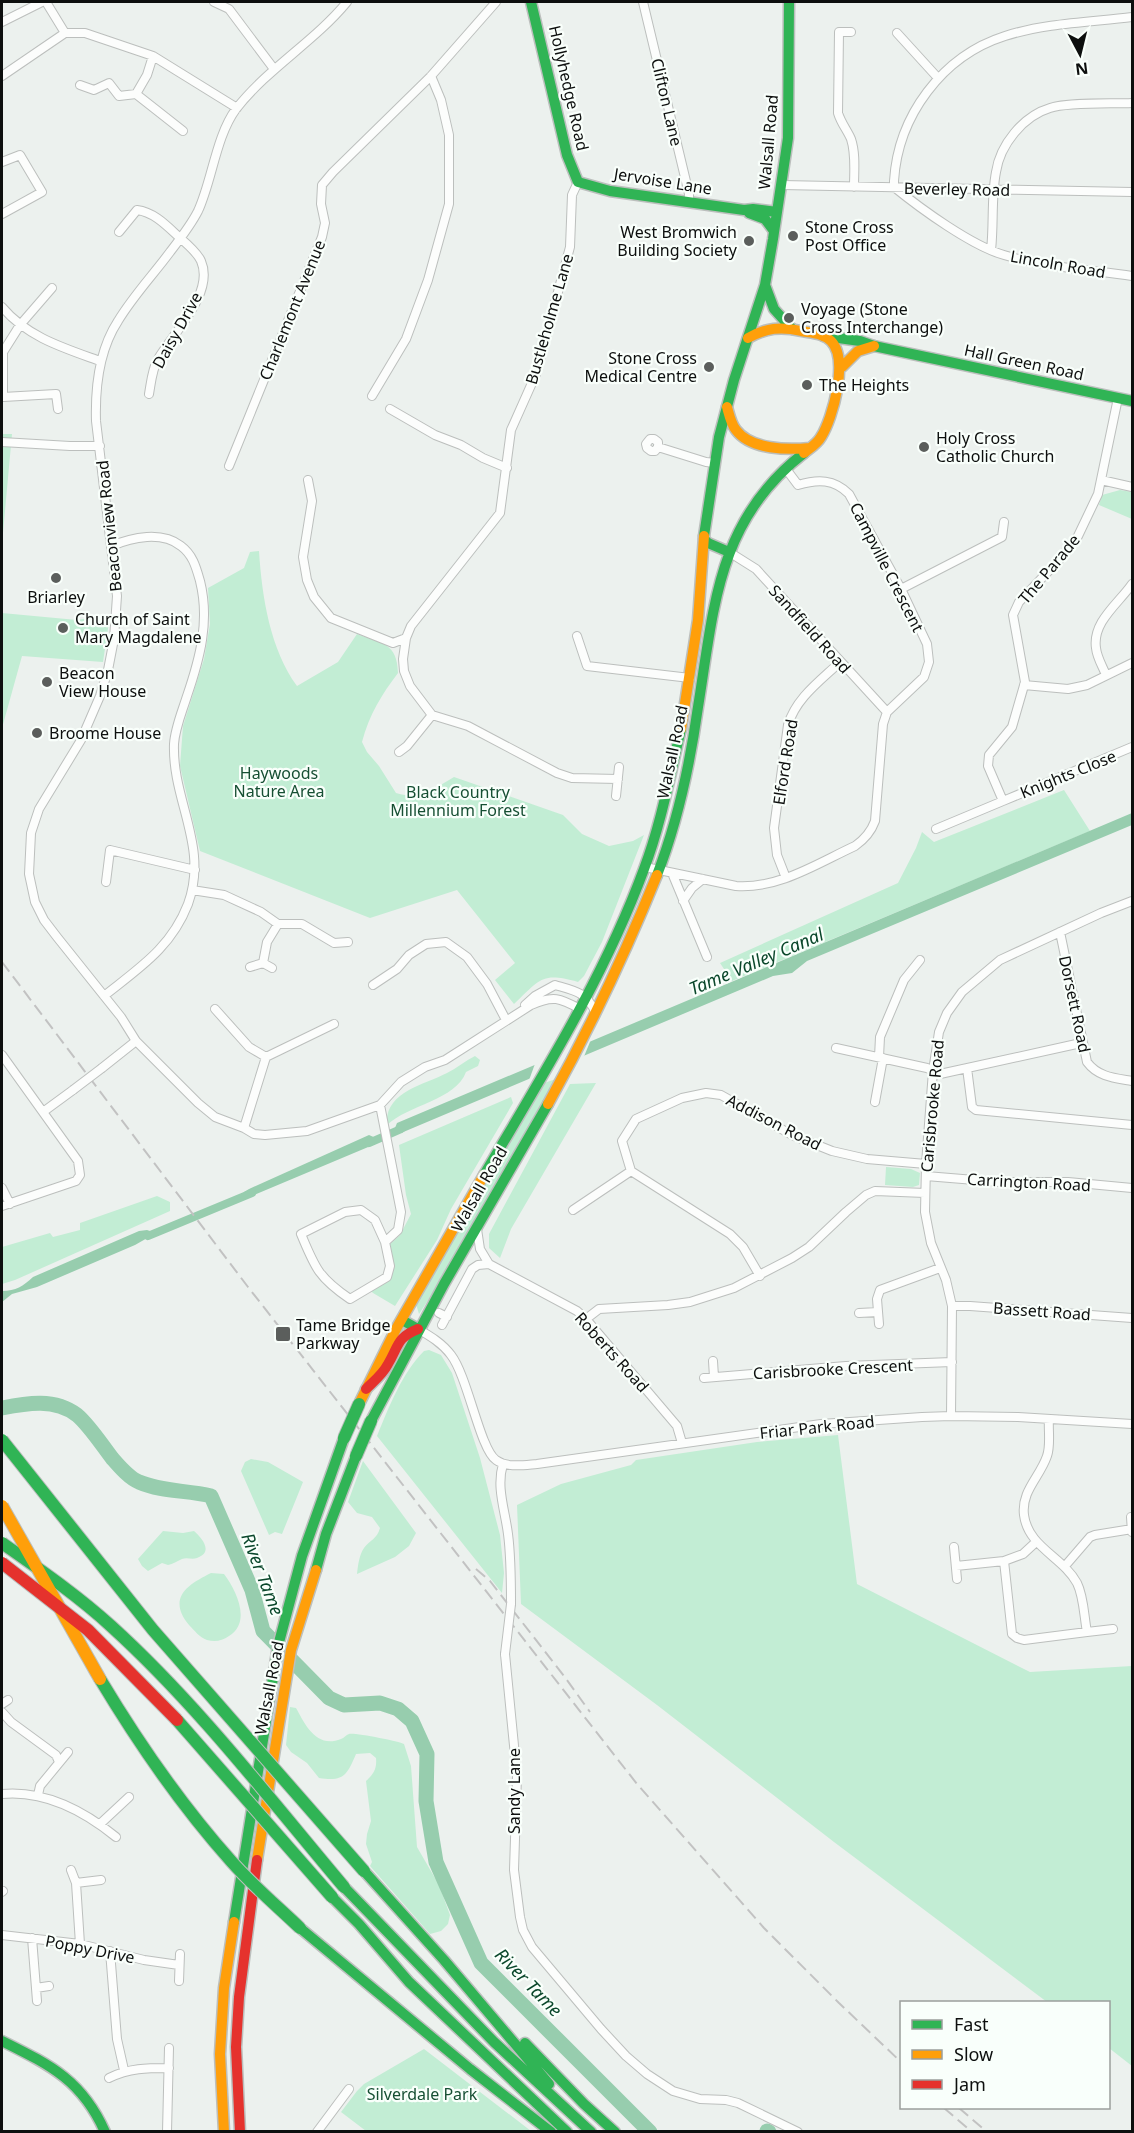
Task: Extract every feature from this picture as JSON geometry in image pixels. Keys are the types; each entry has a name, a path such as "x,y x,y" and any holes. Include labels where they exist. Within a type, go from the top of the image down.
{"main road":[{"name":"Hollyhedge Road","path":"531,2 567,155 578,182"},
{"name":"Walsall Road","path":"240,2132 236,2047 244,1997 249,1912 291,1650 334,1512 371,1421 418,1329 581,1040 588,1005 645,867 677,745 698,620 704,539 715,463 727,407 765,285 782,185 788,138 789,2"},
{"name":"Jervoise Lane","path":"578,182 610,191 744,210 777,212"},
{"name":"Jervoise Lane","path":"744,210 765,219 774,231"},
{"path":"765,285 774,309 792,329"},
{"path":"748,338 764,328 792,329 824,336 836,350 842,367 858,351 874,346"},
{"name":"Hall Green Road","path":"824,336 860,341 874,346 1132,401"},
{"name":"Walsall Road","path":"224,2132 220,2054 224,1997 240,1881 279,1638 321,1499 359,1404 402,1320 559,1047 632,940 659,871 675,818 695,728 715,593 729,552 753,509 786,469 819,440 829,418 842,367"},
{"path":"727,407 736,429 748,438 786,449 811,447"},
{"path":"704,539 729,552"},
{"path":"402,1320 418,1329"},
{"path":"366,1389 384,1370 400,1338 405,1333 418,1329"},
{"path":"2,1440 153,1630 444,1960 587,2128"},
{"path":"2,1506 72,1632 134,1735 173,1792 232,1863 300,1928 550,2132"},
{"path":"2,1543 63,1587 123,1636 179,1693 344,1887 494,2042 587,2128"},
{"path":"2,1563 58,1604 114,1654 173,1715 409,1982 567,2132"},
{"path":"444,1960 584,2104 615,2132"},
{"path":"224,1997 244,1997"},
{"path":"2,2042 56,2069 88,2100 101,2120 105,2132"}],"street":[{"path":"2,22 42,2"},
{"path":"46,2 65,33"},
{"path":"214,2 229,9 274,69"},
{"name":"Beaconview Road","path":"346,2 311,38 274,69 237,108 222,136 198,210 181,238 117,322 100,361 95,401 117,596 114,639 100,696 81,740 39,809 31,833 29,874 35,902 44,920 121,1017 136,1041 215,1117 254,1134 307,1131 380,1105 402,1082 425,1067 445,1060 506,1020"},
{"name":"Charlemont Avenue","path":"229,466 322,237 325,223 321,204 322,186 333,172 431,76 496,2"},
{"name":"Clifton Lane","path":"643,2 689,202"},
{"path":"894,187 894,168 905,130 918,104 938,78 951,66 971,52 1003,37 1036,29 1132,16"},
{"path":"852,32 839,32 838,113 854,148 854,187"},
{"path":"2,76 65,33 85,33 153,56 237,108"},
{"path":"897,33 938,78"},
{"path":"136,94 147,75 153,56"},
{"path":"372,396 406,339 428,280 449,204 449,135 441,100 431,76"},
{"path":"80,85 94,90 109,83 119,96 136,94 183,131"},
{"path":"991,250 994,189 998,164 1015,133 1032,117 1056,106 1132,103"},
{"path":"2,162 20,155 42,192 2,214"},
{"name":"Bustleholme Lane","path":"406,638 411,626 500,513 511,430 536,374 570,247 572,195 578,182"},
{"name":"Beverley Road","path":"782,185 1132,192"},
{"name":"Lincoln Road","path":"894,187 960,233 991,250 1017,258 1132,276"},
{"name":"Daisy Drive","path":"119,232 137,210 148,211 181,238 200,259 205,273 200,295 158,360 149,394"},
{"path":"52,288 20,326 3,352 3,397 56,394 58,409"},
{"path":"2,307 20,326 43,340 100,361"},
{"name":"The Parade","path":"1003,801 988,766 989,755 1012,727 1024,685 1013,615 1019,602 1078,536 1098,494 1118,398"},
{"path":"390,409 435,435 507,468"},
{"path":"2,442 100,446"},
{"path":"658,447 715,463"},
{"name":"Campville Crescent","path":"786,469 798,485 821,480 841,486 849,494 901,589 927,644 929,662 924,677 887,712"},
{"path":"308,480 312,501 303,557 307,580 314,597 331,618 393,643 406,638 403,660 410,686 432,715 468,726 557,773 572,778 618,779"},
{"path":"1101,480 1132,487"},
{"path":"901,589 1002,537 1004,522"},
{"path":"104,996 156,955 180,923 192,890 195,870 191,830 176,773 174,745 176,728 198,662 204,633 202,588 195,563 187,551 176,542 159,536 122,542 112,546"},
{"name":"Sandfield Road","path":"729,552 756,569 887,712"},
{"path":"1106,675 1096,651 1095,636 1102,621 1132,584"},
{"path":"577,636 587,666 690,678"},
{"name":"Elford Road","path":"786,878 777,855 774,828 788,725 801,699 840,662"},
{"path":"1024,685 1068,689 1087,685 1132,663"},
{"path":"645,867 736,886 769,885 863,841 872,830 875,820 883,724 887,712"},
{"path":"399,752 407,746 432,715"},
{"path":"407,746 413,755"},
{"name":"Knights Close","path":"1003,801 1132,747"},
{"path":"616,796 619,767"},
{"path":"936,829 1003,801"},
{"path":"106,882 110,850 195,870"},
{"path":"672,873 707,957"},
{"path":"683,901 692,888 703,879"},
{"path":"192,890 224,895 261,912 278,924 302,924 334,943 348,942"},
{"name":"Carisbrooke Road","path":"951,1416 952,1306 950,1293 927,1229 925,1193 933,1071 939,1032 946,1013 962,992 1000,960 1132,902"},
{"path":"263,963 267,942 278,924"},
{"name":"Dorsett Road","path":"1060,932 1087,1062 1105,1076 1132,1081"},
{"path":"373,985 397,969 409,956 426,944 446,942 466,957 487,984 506,1020"},
{"path":"875,1102 881,1058 880,1037 904,980 920,960"},
{"path":"250,967 263,963 272,968"},
{"path":"506,1020 535,996 555,985 574,990 588,1005"},
{"path":"506,1020 544,999 559,999 588,1005"},
{"path":"215,1009 249,1047 266,1057"},
{"path":"244,1128 266,1057 334,1024"},
{"path":"43,1112 136,1041"},
{"path":"836,1048 927,1068 940,1074 1082,1043"},
{"path":"2,1055 78,1161 80,1175 76,1181 2,1206"},
{"path":"966,1068 972,1107 976,1110 1132,1125"},
{"name":"Addison Road","path":"631,1171 622,1141 636,1119 682,1098 706,1093 721,1095 792,1135 832,1151 867,1159 926,1164"},
{"path":"380,1105 401,1212 398,1230 385,1242"},
{"path":"573,1210 631,1171 730,1234 743,1247 760,1276"},
{"name":"Carrington Road","path":"926,1176 999,1182 1068,1182 1132,1188"},
{"path":"2,1188 10,1203"},
{"path":"586,1319 599,1309 690,1302 734,1288 760,1276 809,1247 866,1195 875,1191 925,1193"},
{"path":"360,1210 375,1220 385,1242 390,1266 387,1277 350,1299 328,1284 313,1263 301,1234 345,1212 360,1210"},
{"path":"439,1313 444,1321 472,1269 478,1265 489,1264 480,1249 477,1226"},
{"name":"Roberts Road","path":"489,1264 565,1303 586,1319 677,1426 682,1443"},
{"path":"879,1324 877,1299 880,1290 940,1268"},
{"name":"Bassett Road","path":"952,1306 1132,1318"},
{"path":"859,1313 878,1312"},
{"path":"418,1329 442,1345 457,1365 487,1448 496,1460 503,1464"},
{"path":"712,1361 714,1377"},
{"name":"Carisbrooke Crescent","path":"704,1378 846,1366 952,1362"},
{"name":"Friar Park Road","path":"503,1464 537,1464 821,1424 951,1416 1132,1424"},
{"path":"1049,1419 1047,1455 1023,1504 1025,1523 1036,1542 1065,1566 1078,1585 1087,1632"},
{"name":"Sandy Lane","path":"503,1464 500,1484 512,1572 512,1604 506,1654 517,1776 514,1870 520,1917 527,1939 540,1959 601,2029 626,2056 647,2074 673,2091 700,2099 738,2103 798,2132"},
{"path":"1065,1566 1090,1537 1132,1531 1131,1517"},
{"path":"956,1566 1004,1561 1023,1554 1036,1542"},
{"path":"954,1547 957,1579"},
{"path":"1004,1561 1012,1634 1017,1638 1024,1640 1113,1629"},
{"path":"2,1712 11,1722 56,1755 59,1762"},
{"path":"38,1795 40,1786 68,1752"},
{"path":"2,1794 38,1795 57,1802 100,1824 116,1837"},
{"path":"100,1824 129,1797"},
{"path":"71,1870 76,1883 80,1944"},
{"path":"76,1883 101,1880"},
{"name":"Poppy Drive","path":"2,1935 80,1944 144,1960 179,1965"},
{"path":"32,1938 37,2001"},
{"path":"110,1951 117,2039 124,2070"},
{"path":"179,1981 180,1954"},
{"path":"36,1988 49,1986"},
{"path":"166,2132 169,2048"},
{"path":"109,2078 124,2070 169,2068"},
{"path":"317,2132 349,2089"}],"green space":[{"path":"2,434 12,434 2,544"},
{"path":"1120,490 1132,492 1132,519 1099,505 1102,495"},
{"name":"Haywoods Nature Area","path":"259,551 262,586 269,622 280,656 297,686 338,662 357,634 381,643 395,655 398,673 377,705 362,742 396,793 420,795 454,777 563,815 582,834 609,846 633,841 644,835 602,942 584,976 578,982 556,978 542,980 514,1004 495,980 515,963 457,890 370,918 200,851 180,766 183,726 204,659 210,624 208,588 244,568 250,552"},
{"path":"2,613 77,620 110,615 103,662 22,656 2,728"},
{"path":"1064,790 1090,831 732,981 720,963 898,883 922,832 934,842"},
{"path":"475,1056 480,1060 478,1066 466,1072 461,1081 452,1089 387,1125 388,1114 399,1097 451,1071"},
{"path":"556,1079 419,1314 416,1304 544,1083"},
{"path":"596,1083 511,1229 500,1258 489,1248 489,1234 570,1084"},
{"path":"511,1097 513,1103 451,1209 437,1240 395,1306 373,1293 371,1291 388,1280 393,1260 388,1246 400,1235 411,1214 399,1145"},
{"path":"886,1167 911,1169 920,1173 919,1185 913,1187 885,1185"},
{"path":"157,1196 170,1202 170,1211 2,1284 2,1247 50,1233 53,1237 80,1230 80,1223"},
{"path":"429,1350 441,1355 452,1373 480,1458 500,1535 504,1573 502,1593 377,1436 391,1402 409,1369 424,1351"},
{"path":"838,1435 857,1584 1030,1672 1132,1666 1132,2066 1110,2049 1110,2001 1046,2001 521,1604 517,1505 561,1484 631,1465 636,1460 757,1442"},
{"path":"251,1459 268,1462 303,1482 282,1534 275,1532 269,1535 241,1471 245,1462"},
{"path":"363,1461 416,1533 409,1546 395,1557 357,1574 362,1551 377,1535 380,1528 372,1517 357,1513 348,1502"},
{"path":"163,1531 183,1533 194,1531 203,1541 205,1552 195,1559 184,1558 168,1565 162,1563 148,1571 138,1559"},
{"path":"211,1573 224,1574 237,1597 241,1614 236,1630 226,1638 216,1641 207,1640 197,1634 183,1616 180,1607 183,1593 194,1582"},
{"path":"290,1707 296,1708 312,1733 325,1741 341,1739 352,1734 404,1744 411,1766 417,1847 439,1885 450,1915 448,1924 441,1931 430,1934 370,1866 372,1862 366,1844 371,1821 366,1781 374,1771 376,1758 370,1753 356,1754 344,1775 334,1779 319,1778 307,1763 291,1752 286,1745"},
{"name":"Silverdale Park","path":"424,2049 531,2131 366,2131 341,2112 364,2084"}],"shaded area":[{"path":"1132,813 1132,825 807,961 792,973 773,976 401,1133 393,1133 397,1123"},
{"path":"369,1135 378,1139 373,1145 249,1197 242,1197 249,1189"},
{"path":"147,1230 156,1233 135,1245 37,1287 12,1294 2,1302 2,1291 15,1289 33,1277 139,1231"}],"pier":[{"path":"592,1037 583,1059 528,1083 536,1061"}],"waterway":[{"path":"369,1143 401,1129"},
{"path":"148,1236 252,1193"},
{"name":"River Tame","path":"2,1408 41,1403 60,1406 82,1419 124,1472 135,1480 157,1488 211,1496 252,1590 263,1631 329,1698 344,1705 380,1703 398,1709 412,1721 427,1754 426,1801 436,1862 481,1963 650,2132"}],"railway":[{"path":"2,962 248,1287 637,1784 764,1928 900,2061"},
{"path":"476,1569 490,1581 590,1712"},
{"path":"945,2109 972,2132"},
{"path":"960,2109 987,2132"}],"traffic: fast":[{"path":"531,2 567,155 578,182 610,191 744,210 777,212"},
{"path":"704,536 719,437 734,380 765,285 773,239 788,138 789,2"},
{"path":"749,213 765,219 774,231"},
{"path":"765,285 774,309 792,329"},
{"path":"824,336 860,341 874,346 1132,401"},
{"path":"657,875 671,834 687,771 709,635 724,568 736,537 753,507 775,479 804,453"},
{"path":"704,539 729,552"},
{"path":"484,1175 571,1026 628,909 655,835 681,729"},
{"path":"371,1421 444,1284 548,1104"},
{"path":"402,1320 418,1329"},
{"path":"344,1438 359,1404"},
{"path":"356,1456 371,1421"},
{"path":"234,1922 278,1646 302,1556 344,1438"},
{"path":"2,1440 153,1630 364,1871"},
{"path":"316,1570 326,1534 356,1456"},
{"path":"2,1543 85,1604 143,1656 232,1752 344,1887"},
{"path":"100,1679 145,1750 195,1818 239,1870 300,1928"},
{"path":"177,1720 332,1897"},
{"path":"364,1871 444,1960 549,2084"},
{"path":"344,1887 494,2042 591,2132"},
{"path":"332,1897 359,1924 409,1982 567,2132"},
{"path":"300,1928 470,2069 551,2132"},
{"path":"2,2041 63,2076 86,2099 105,2132"},
{"path":"525,2043 584,2104 615,2132"}],"traffic: slow":[{"path":"748,338 774,329 794,329 824,336 831,341 836,350 839,374 830,417 819,439 804,453"},
{"path":"842,367 858,351 874,346"},
{"path":"727,407 734,428 751,442 770,447 810,448"},
{"path":"681,729 698,620 704,536"},
{"path":"548,1104 606,991 657,875"},
{"path":"359,1404 396,1329 484,1175"},
{"path":"2,1506 100,1679"},
{"path":"257,1860 291,1650 316,1570"},
{"path":"224,2132 220,2054 224,1988 234,1922"}],"traffic: jam":[{"path":"366,1389 384,1371 402,1339 418,1329"},
{"path":"2,1563 88,1630 177,1720"},
{"path":"240,2132 236,2047 239,1997 257,1860"}],"place":[{"name":"Stone Cross Post Office","path":"793,236"},
{"name":"West Bromwich Building Society","path":"749,241"},
{"name":"Voyage (Stone Cross Interchange)","path":"789,318"},
{"name":"Stone Cross Medical Centre","path":"709,367"},
{"name":"The Heights","path":"807,385"},
{"name":"Holy Cross Catholic Church","path":"924,447"},
{"name":"Briarley","path":"56,578"},
{"name":"Church of Saint Mary Magdalene","path":"63,628"},
{"name":"Beacon View House","path":"47,682"},
{"name":"Broome House","path":"37,733"},
{"name":"Tame Bridge Parkway","path":"283,1334"}],"park label":[{"name":"Black Country Millennium Forest","path":"458,801"}],"water label":[{"name":"Tame Valley Canal","path":"756,961"}]}
